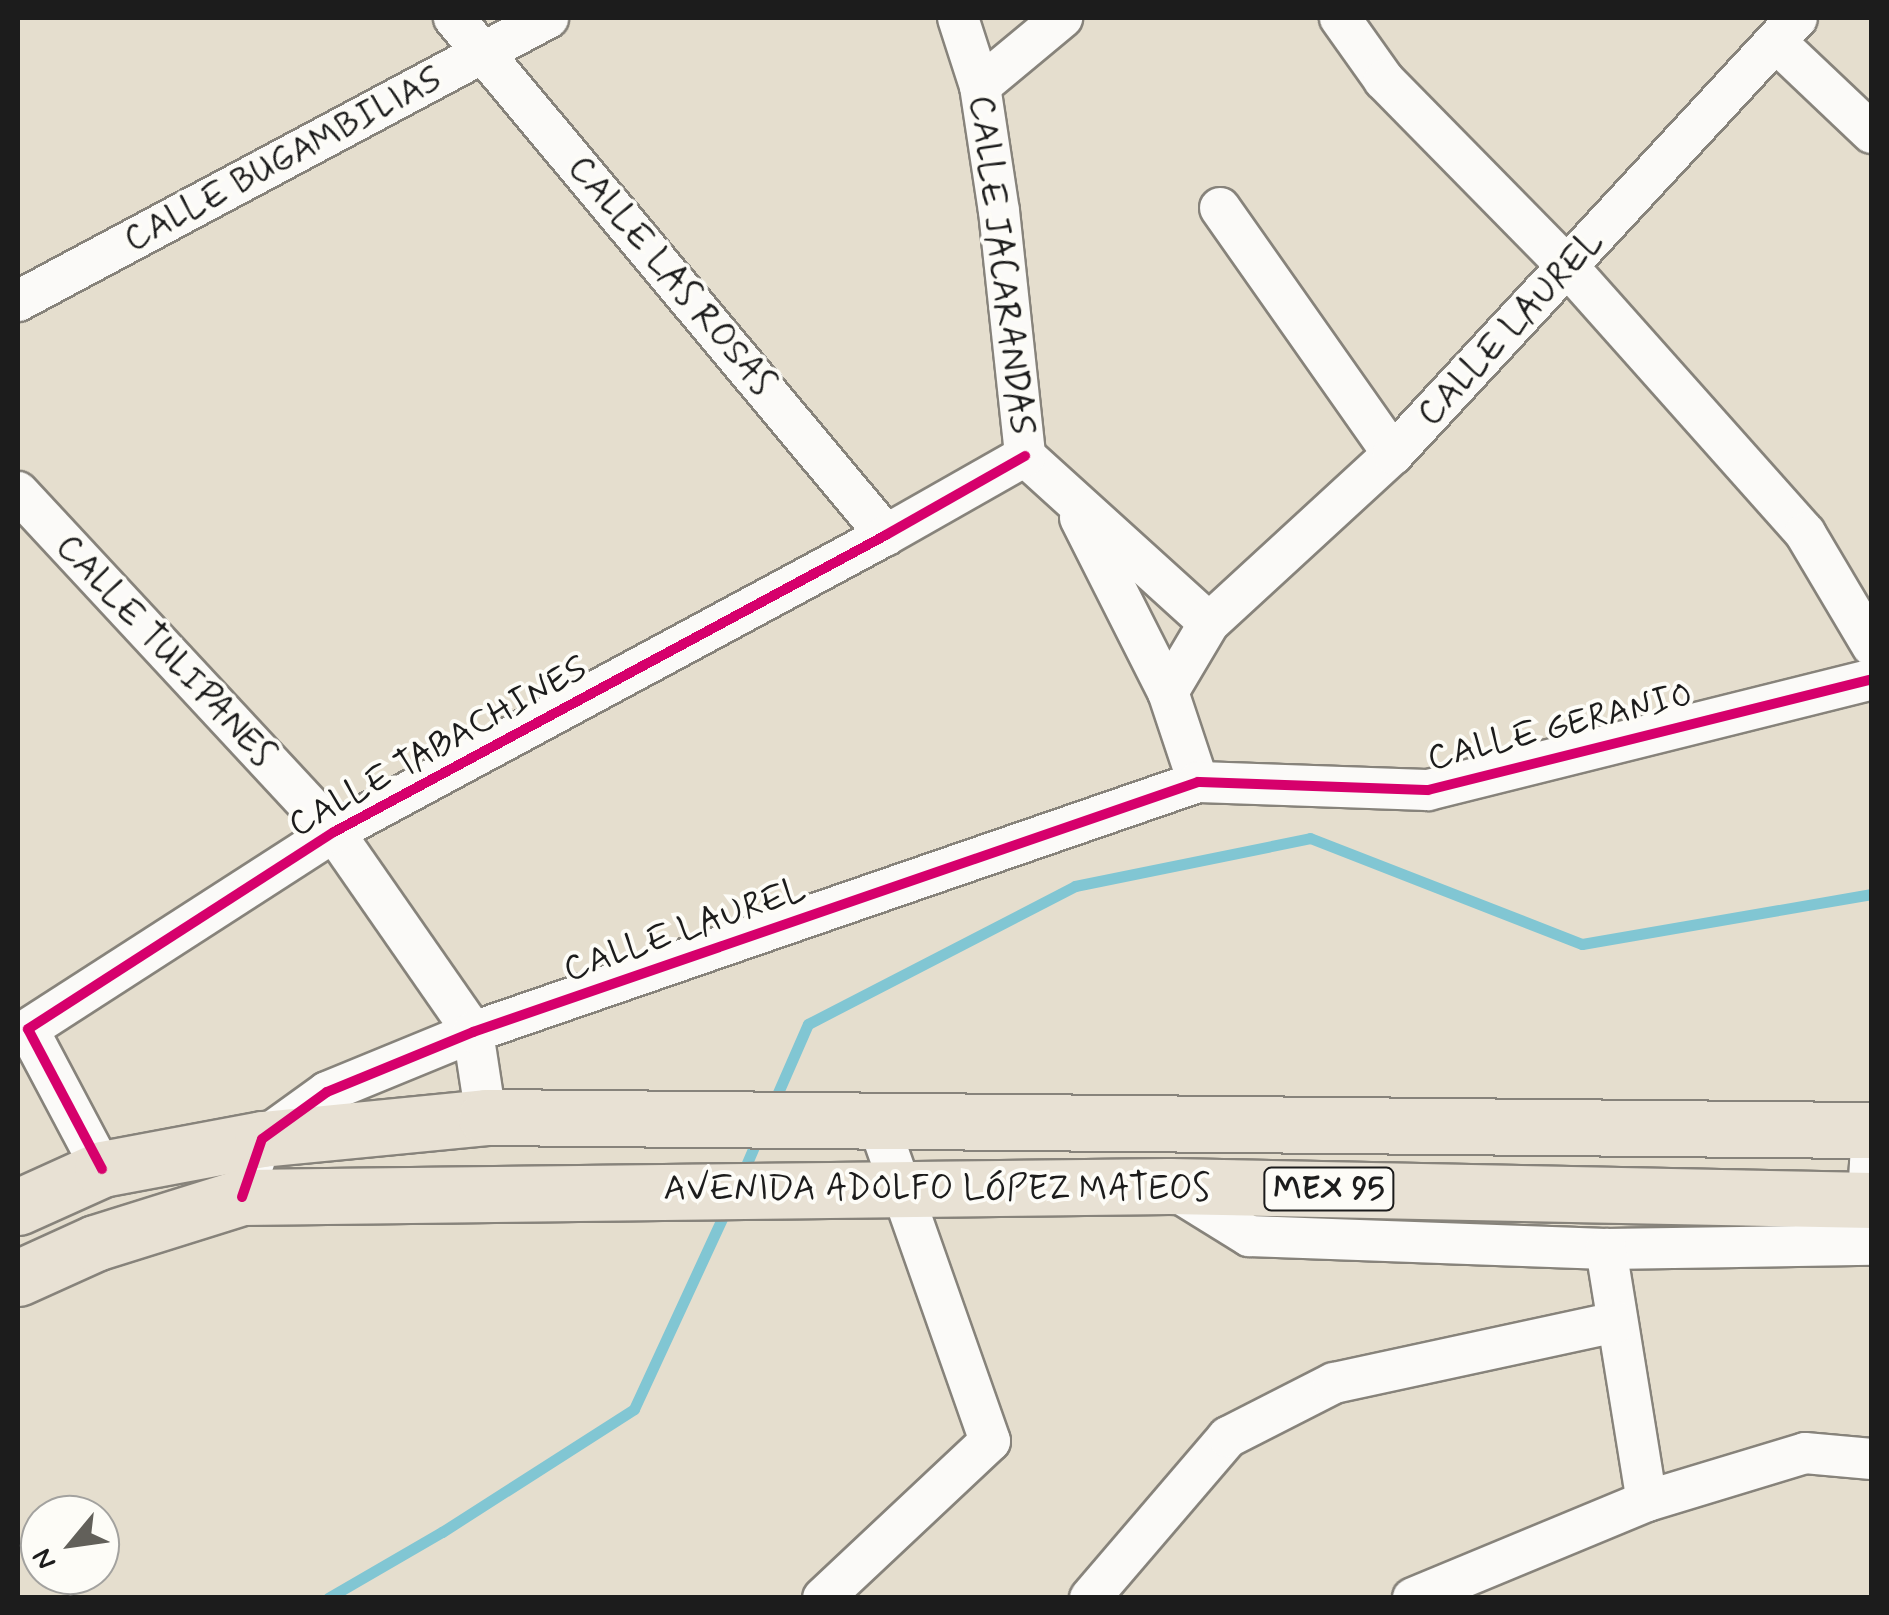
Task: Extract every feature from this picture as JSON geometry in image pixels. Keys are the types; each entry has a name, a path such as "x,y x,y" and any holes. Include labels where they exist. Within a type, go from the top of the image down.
{"main road":[{"name":"AVENIDA ADOLFO LÓPEZ MATEOS","path":"18,1207 102,1169 262,1139 486,1116 1871,1129"},
{"name":"AVENIDA ADOLFO LÓPEZ MATEOS","path":"18,1278 95,1243 242,1197 1170,1186 1870,1214"}],"street":[{"name":"CALLE LAS ROSAS","path":"454,18 886,535"},
{"name":"CALLE BUGAMBILIAS","path":"18,302 548,18"},
{"name":"CALLE JACARANDAS","path":"958,18 980,86 999,211 1025,456 1209,623"},
{"path":"980,86 1062,18"},
{"path":"1340,18 1384,80 1569,268 1805,532 1872,646"},
{"path":"1786,30 1872,133"},
{"name":"CALLE LAUREL","path":"1209,623 1393,454 1786,30"},
{"path":"1220,208 1393,454"},
{"name":"CALLE TABACHINES","path":"102,1169 28,1029 334,832 1025,456"},
{"name":"CALLE TULIPANES","path":"18,492 334,832 474,1032 486,1116"},
{"name":"CALLE JACARANDAS","path":"1069,496 1168,692 1198,782"},
{"path":"1168,692 1209,623"},
{"name":"CALLE GERANIO","path":"1198,782 1428,790 1872,679"},
{"name":"CALLE LAUREL","path":"262,1139 327,1092 474,1032 1198,782"},
{"path":"823,1598 990,1440 876,1118"},
{"path":"1170,1186 1250,1236 1606,1249 1870,1214 1871,1129"},
{"path":"242,1197 262,1139"},
{"path":"1606,1249 1646,1501"},
{"path":"1090,1598 1228,1438 1334,1383 1617,1322"},
{"path":"1413,1598 1646,1501 1805,1453 1872,1459"}],"waterway":[{"path":"773,1104 808,1024 1075,886 1310,838 1582,944 1872,894"},
{"path":"741,1177 759,1135"},
{"path":"328,1598 442,1532 634,1409 727,1208"}],"cycle path":[{"path":"102,1169 28,1029 334,832 1025,456"},
{"path":"242,1197 262,1139 327,1092 473,1032 1198,782 1428,790 1872,679"}]}
